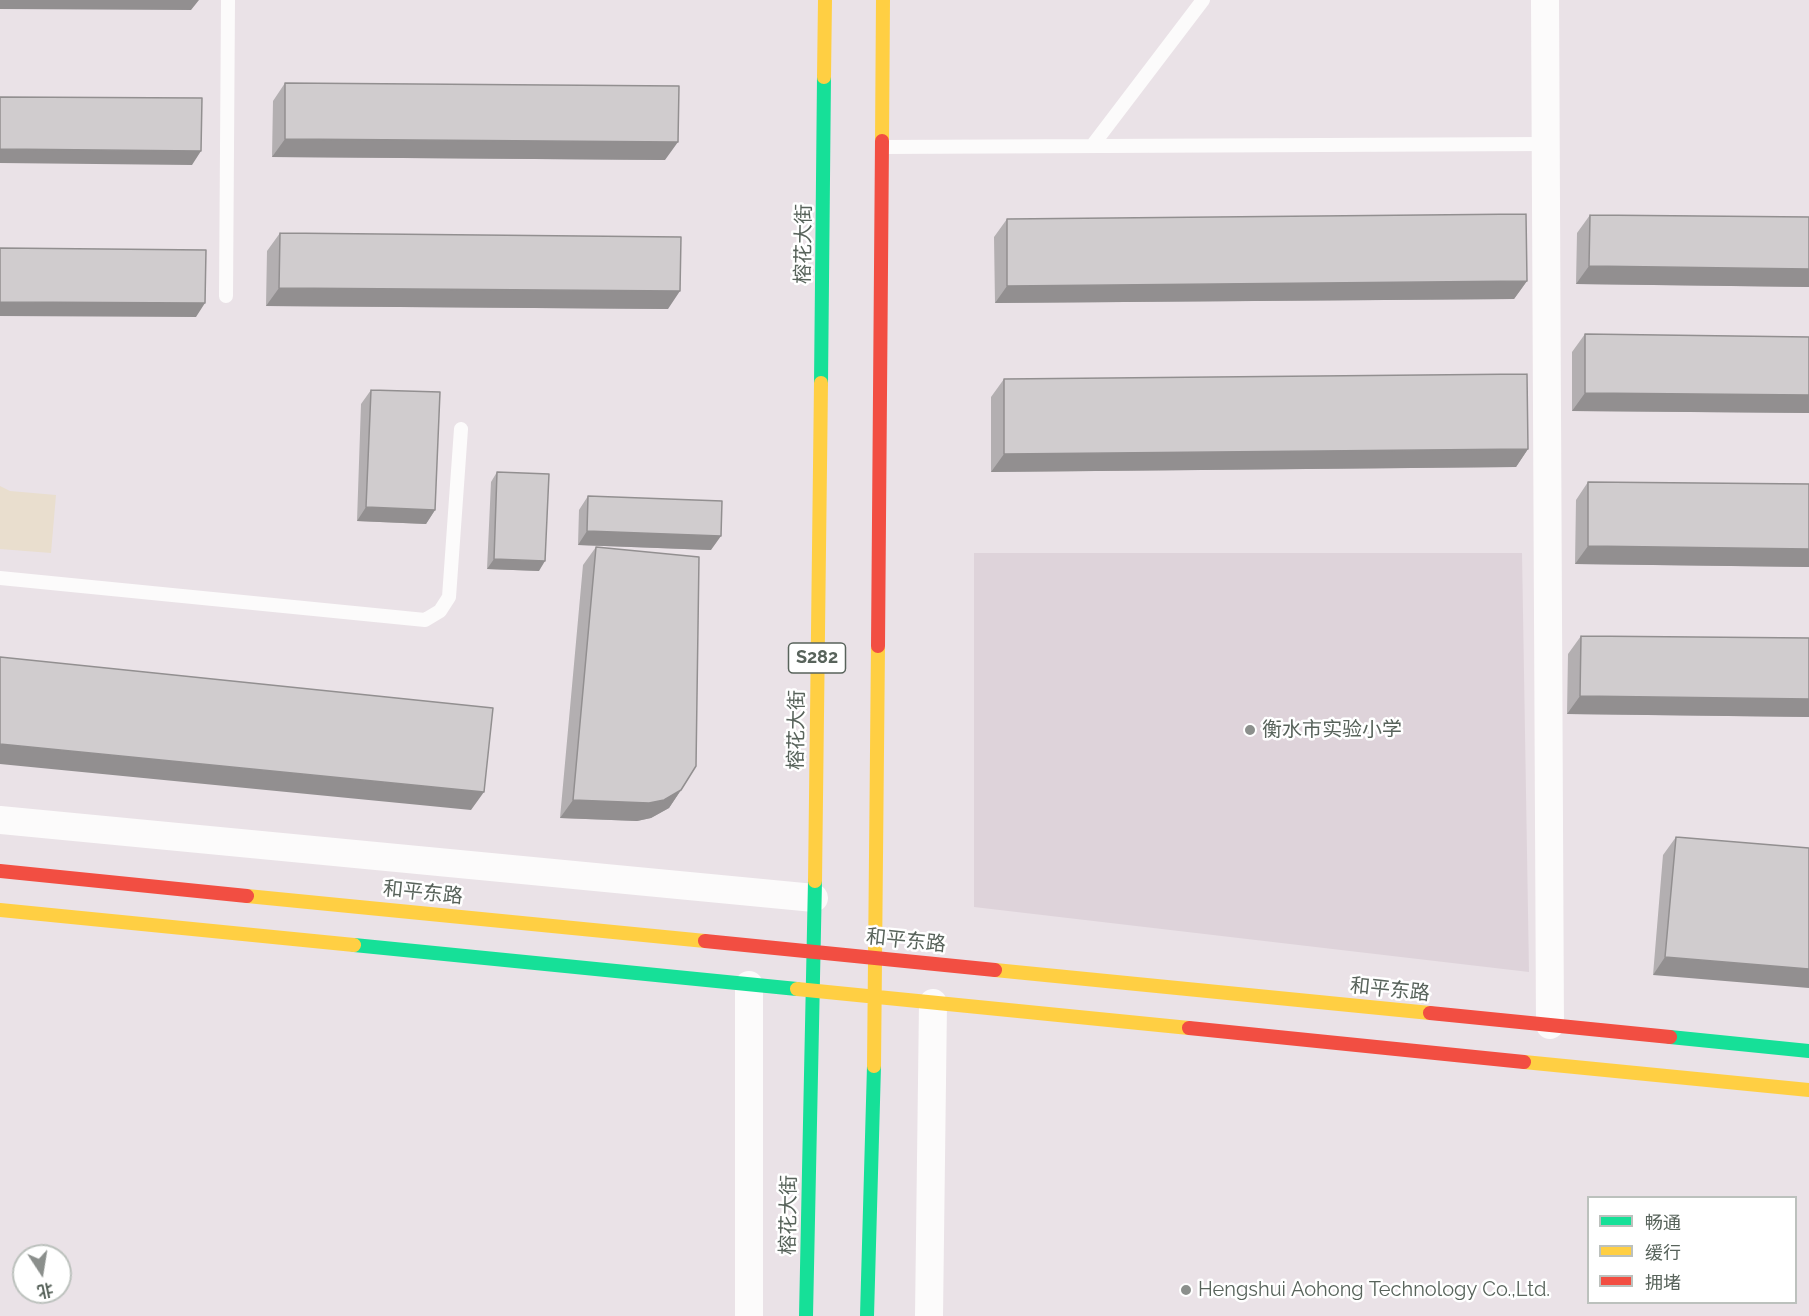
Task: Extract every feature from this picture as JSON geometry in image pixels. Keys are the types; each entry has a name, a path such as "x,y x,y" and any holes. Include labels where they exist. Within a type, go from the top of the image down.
{"main road":[{"name":"榕花大街","path":"806,1316 814,952 825,0"},
{"path":"867,1316 875,997 882,0"},
{"name":"和平东路","path":"0,871 1809,1051"},
{"path":"0,910 1809,1090"}],"street":[{"path":"1545,0 1550,1026"},
{"path":"0,820 814,898"},
{"path":"749,985 749,1316"},
{"path":"929,1316 933,1003"}],"lane":[{"path":"226,296 228,0"},
{"path":"1092,146 1203,0"},
{"path":"881,147 1546,144"},
{"path":"0,578 425,620 440,611 449,597 461,429"}],"shaded area":[{"path":"0,486 10,491 56,495 51,553 0,549"},
{"name":"衡水市实验小学","path":"974,553 1522,553 1529,972 974,907"}],"building":[{"path":"285,83 679,86 678,142 285,139"},
{"path":"0,97 202,98 201,151 0,149"},
{"path":"1526,214 1527,281 1007,286 1007,219"},
{"path":"1590,215 1809,217 1809,269 1589,266"},
{"path":"280,233 681,237 680,291 279,288"},
{"path":"0,248 206,250 205,303 0,302"},
{"path":"1585,334 1809,337 1809,395 1585,393"},
{"path":"1527,374 1528,449 1004,454 1004,379"},
{"path":"371,390 440,392 435,510 366,507"},
{"path":"497,472 549,474 545,561 494,559"},
{"path":"1588,482 1809,484 1809,549 1588,546"},
{"path":"588,496 722,501 721,536 587,531"},
{"path":"596,547 699,557 696,766 681,790 664,800 649,803 573,800"},
{"path":"1581,636 1809,638 1809,699 1580,696"},
{"path":"0,657 493,708 484,792 0,744"},
{"path":"1676,837 1809,848 1809,969 1665,957"}],"traffic: fast":[{"path":"821,383 824,77"},
{"path":"806,1316 815,881"},
{"path":"354,945 797,989"},
{"path":"1670,1037 1809,1051"},
{"path":"867,1316 874,1066"}],"traffic: slow":[{"path":"824,77 825,0"},
{"path":"882,141 883,0"},
{"path":"815,881 821,383"},
{"path":"874,1066 878,646"},
{"path":"247,896 705,941"},
{"path":"0,910 354,945"},
{"path":"995,970 1430,1013"},
{"path":"797,989 1189,1028"},
{"path":"1524,1062 1809,1090"}],"traffic: jam":[{"path":"878,646 882,141"},
{"path":"0,871 247,896"},
{"path":"705,941 995,970"},
{"path":"1430,1013 1670,1037"},
{"path":"1189,1028 1524,1062"}],"place":[{"name":"衡水市实验小学","path":"1250,730"},
{"name":"Hengshui Aohong Technology Co.,Ltd.","path":"1186,1290"}]}
